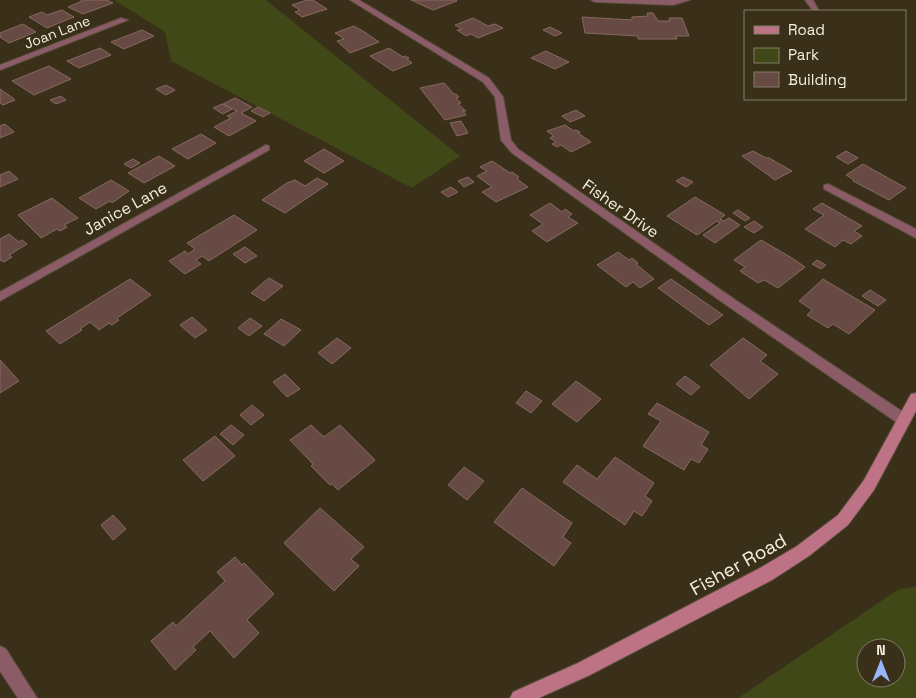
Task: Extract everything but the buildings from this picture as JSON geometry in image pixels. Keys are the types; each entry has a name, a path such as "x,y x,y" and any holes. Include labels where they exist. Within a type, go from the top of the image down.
{"street":[{"name":"Fisher Drive","path":"354,0 486,80 499,97 506,140 515,151 733,304 904,420"},
{"path":"595,0 673,3 686,0"},
{"name":"Joan Lane","path":"0,68 124,20"},
{"name":"Janice Lane","path":"0,297 266,148"},
{"path":"828,187 916,234"},
{"name":"Fisher Road","path":"519,698 584,669 766,574 804,551 843,520 864,492 916,398"},
{"path":"0,654 28,698"}],"green space":[{"path":"114,0 266,0 460,156 412,188 171,61 165,32"},
{"path":"916,587 916,698 738,698 899,589"}]}
